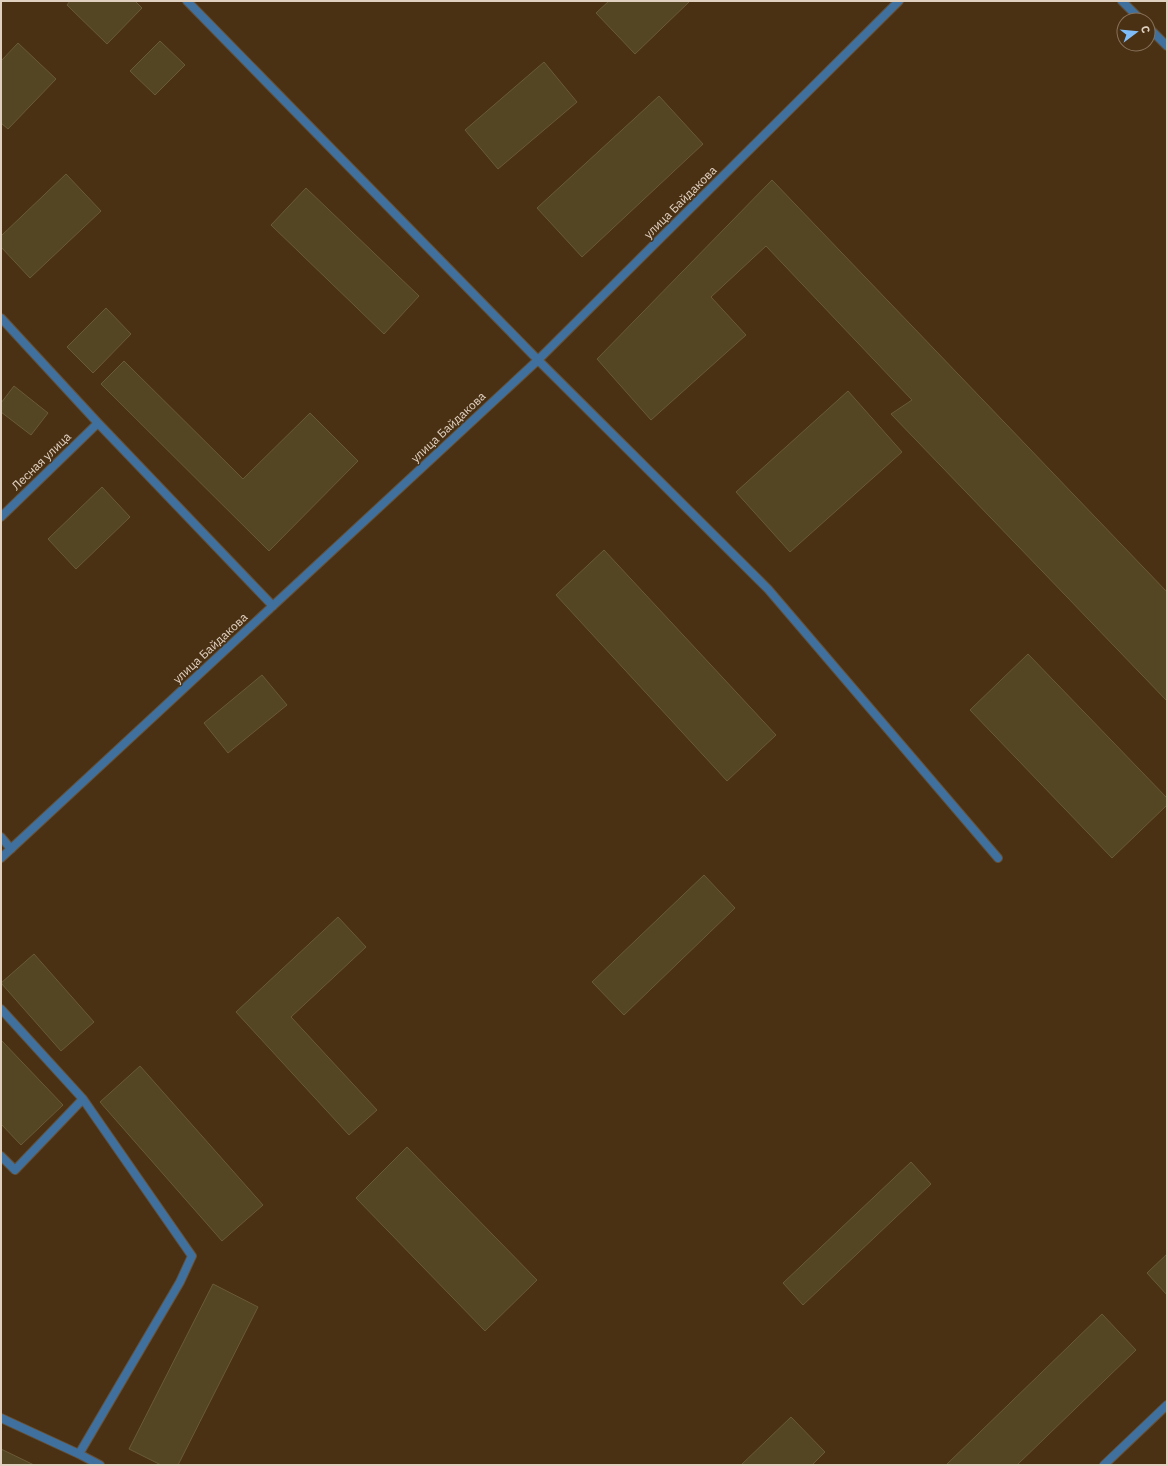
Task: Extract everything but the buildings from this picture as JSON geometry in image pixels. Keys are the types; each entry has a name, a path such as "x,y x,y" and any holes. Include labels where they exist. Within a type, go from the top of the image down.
{"street":[{"path":"187,1 538,360 768,589 998,858"},
{"name":"улица Байдакова","path":"1,858 538,360 899,1"},
{"path":"1122,1 1133,12"},
{"path":"1156,35 1167,46"},
{"path":"1,318 98,423 273,606"},
{"name":"Лесная улица","path":"1,517 98,423"},
{"path":"1,837 11,849"},
{"path":"1,1009 83,1099 192,1256 180,1282 79,1454"},
{"path":"1,1156 15,1170 83,1099"},
{"path":"1104,1465 1167,1405"},
{"path":"1,1418 100,1465"}]}
